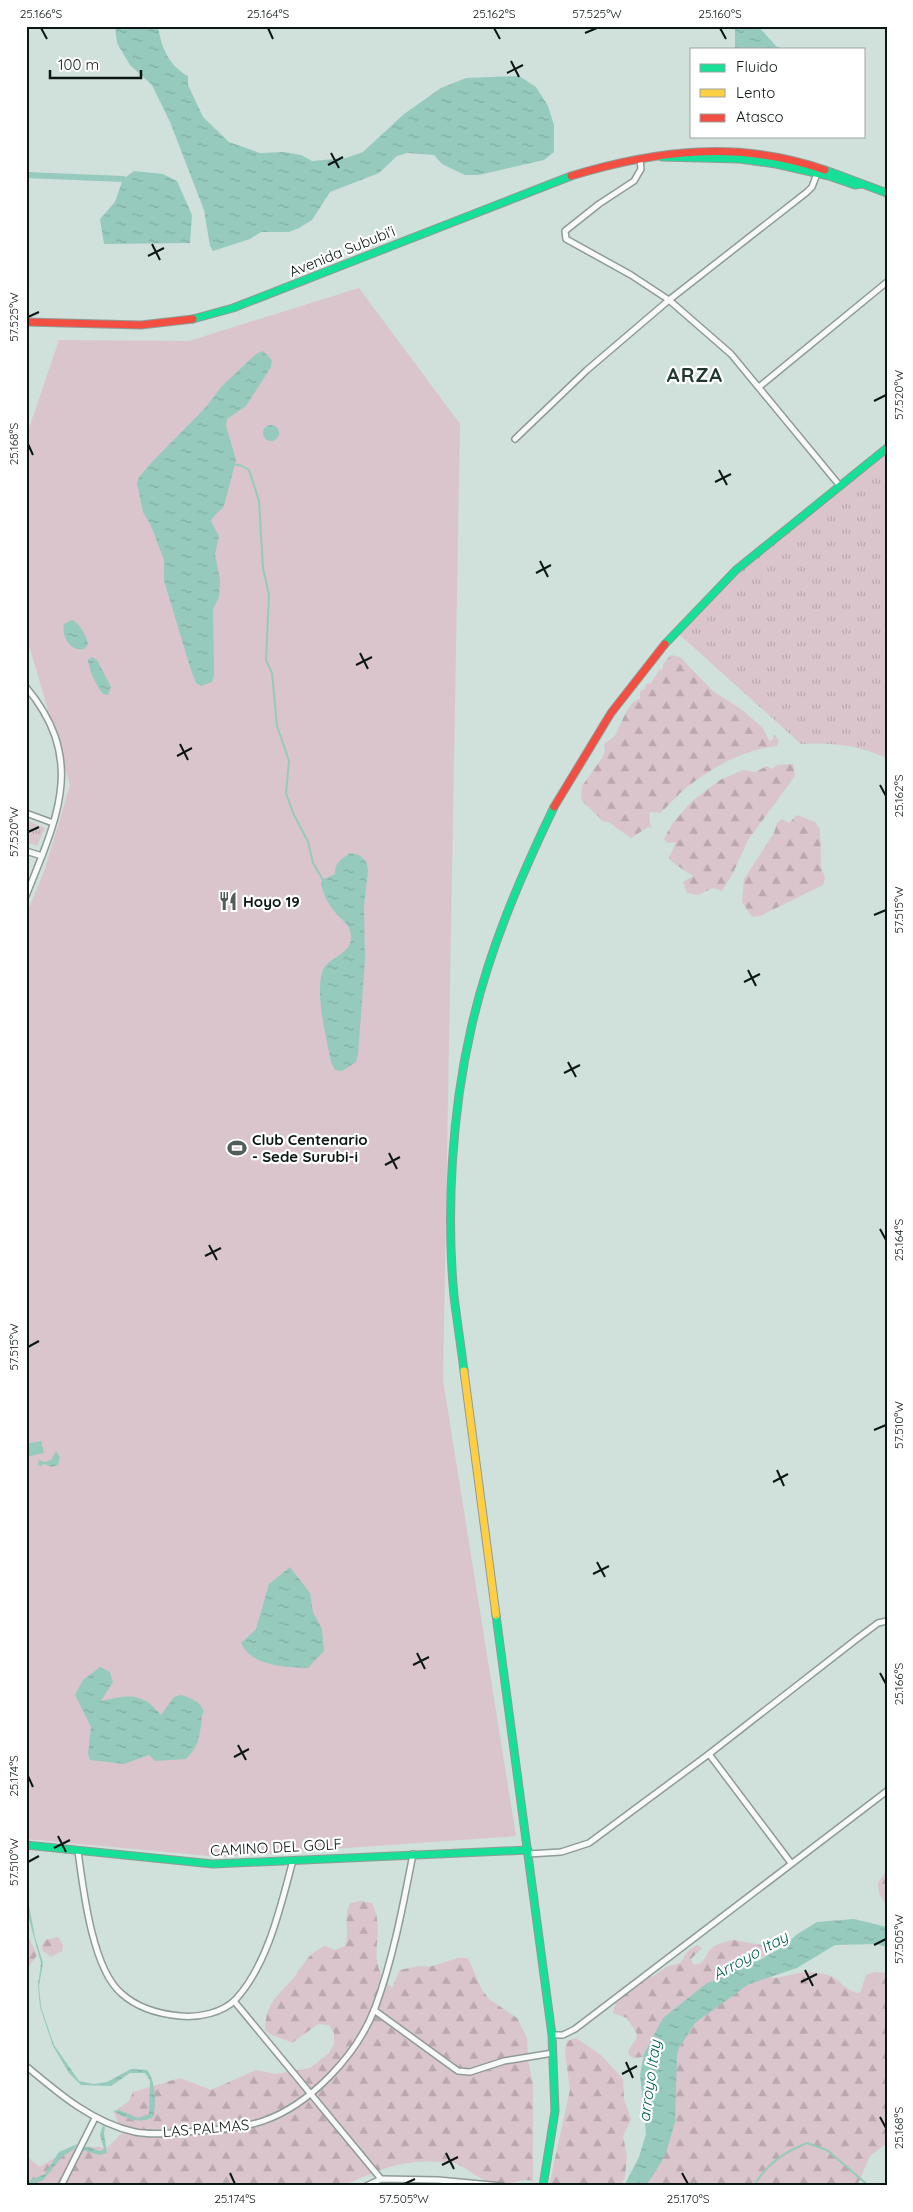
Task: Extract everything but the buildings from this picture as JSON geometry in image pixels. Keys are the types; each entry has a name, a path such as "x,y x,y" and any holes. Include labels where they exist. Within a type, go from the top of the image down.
{"street":[{"name":"Avenida Sububi'i","path":"26,322 106,326 157,323 210,316 570,176 640,159 690,150 742,152 778,156 855,185 861,184 887,193"},
{"path":"640,159 641,169 634,181 599,204 565,231 564,236 569,242 631,275 669,300 731,354 840,486"},
{"path":"515,439 587,370 669,300 807,192 812,187 819,170"},
{"path":"758,386 887,282"},
{"path":"543,2186 555,2111 552,2035 454,1295 450,1210 453,1160 463,1068 471,1029 494,948 526,864 556,803 628,686 715,590 780,533 887,448"},
{"path":"26,687 51,722 63,775 62,791 42,856 26,896"},
{"path":"26,813 52,823"},
{"path":"26,851 42,856"},
{"path":"528,1852 561,1852 589,1843 709,1754 878,1623 887,1621"},
{"path":"709,1754 792,1863"},
{"path":"552,2035 563,2035 575,2029 887,1791"},
{"name":"CAMINO DEL GOLF","path":"26,1845 194,1864 413,1854 528,1852"},
{"path":"78,1850 86,1903 99,1956 108,1977 122,1994 145,2009 185,2017 214,2012 234,2001 248,1983 267,1944 293,1860"},
{"name":"LAS PALMAS","path":"26,2066 94,2118 136,2132 220,2129 262,2122 287,2110 312,2092 351,2051 374,2010 399,1925 413,1854"},
{"path":"234,2001 312,2092 381,2179"},
{"path":"374,2010 458,2071 470,2072 504,2061 552,2053"},
{"path":"61,2186 94,2118"},
{"path":"366,2186 381,2179 438,2180 502,2186"}],"green space":[{"name":"Club Centenario - Sede Surubi-i","path":"359,288 460,424 443,1380 516,1836 220,1857 26,1839 26,915 45,869 70,785 26,635 26,437 59,340 189,341"},
{"path":"887,452 887,758 866,750 844,745 801,744 680,635 716,593 778,539"},
{"path":"671,655 680,657 714,692 741,709 762,727 770,742 773,735 779,741 777,746 731,759 700,777 660,813 650,812 649,821 652,828 648,827 631,838 608,822 603,821 581,800 582,786 602,758 605,751 604,744 616,734 632,704 640,699 640,691 645,689 646,684 651,683 659,670 663,669 663,664"},
{"path":"793,764 795,776 748,840 733,873 722,891 713,888 698,895 687,893 683,882 693,876 672,862 669,858 676,842 668,843 664,839 672,824 691,802 720,780 743,770 755,772 767,766 772,769 777,765"},
{"path":"797,815 815,822 820,829 821,867 825,878 823,885 760,916 752,917 742,902 744,879 774,833 777,823 782,819 789,823"},
{"path":"26,820 45,828 37,846 26,842"},
{"path":"887,1870 887,1907 879,1893 878,1883"},
{"path":"26,1893 28,1933 37,1955 26,1971"},
{"path":"361,1901 372,1903 378,1926 378,1967 383,1978 392,1988 400,1970 419,1966 429,1967 458,1958 468,1958 482,1990 489,1999 517,2018 527,2038 528,2059 533,2084 533,2181 523,2180 501,2185 484,2180 455,2163 414,2162 378,2171 344,2186 26,2186 26,2156 40,2167 65,2152 79,2148 107,2148 122,2133 114,2112 129,2101 133,2092 180,2078 211,2090 256,2070 276,2074 310,2068 329,2053 334,2044 334,2033 329,2025 318,2024 292,2043 271,2035 265,2030 266,2020 274,1999 311,1955 325,1946 335,1950 345,1946 350,1903"},
{"path":"58,1937 63,1945 62,1951 51,1957 43,1951 42,1946 45,1940"},
{"path":"733,1940 762,1945 767,1948 766,1954 743,1961 748,1969 643,2057 633,2058 629,2055 628,2051 637,2034 627,2018 613,2013 617,2000 639,1978 654,1976 666,1967 680,1963 689,1950 697,1945 702,1948 691,1959 693,1964 703,1962 710,1950 715,1946"},
{"path":"804,1972 829,1975 850,1990 860,1993 866,1975 875,1972 887,1973 887,2139 886,2144 870,2156 857,2186 634,2186 646,2157 660,2061 710,2001 763,1976 775,1978"},
{"path":"576,2038 601,2055 623,2079 624,2099 631,2119 623,2136 627,2156 625,2177 620,2186 549,2186 570,2090 565,2052 567,2041"},
{"path":"376,2180 424,2182 435,2186 366,2186"}],"water":[{"path":"115,26 158,26 161,41 167,55 181,72 188,76 188,85 203,117 229,142 260,153 284,152 301,155 312,161 346,158 363,152 404,114 441,88 466,78 519,76 536,87 548,106 554,125 554,152 544,160 479,175 465,175 442,164 434,155 407,153 397,156 379,173 330,192 312,220 299,228 289,232 261,232 250,239 213,251 210,246 204,210 170,122 152,85 130,65 117,43"},
{"path":"735,26 758,26 776,46 781,48 735,48"},
{"path":"134,171 163,174 177,181 192,215 190,243 104,244 100,219 115,202 123,179"},
{"path":"263,351 272,360 271,367 246,406 227,419 226,426 236,460 224,506 211,521 219,536 215,554 220,580 219,597 213,609 214,676 212,682 201,686 196,683 191,670 164,581 164,560 152,528 143,512 137,483 139,477 151,463 205,408 222,386 256,354"},
{"path":"268,425 274,425 279,430 277,439 268,441 263,436 263,430"},
{"path":"72,620 80,627 86,638 88,645 84,649 71,646 65,638 64,624"},
{"path":"92,657 97,660 111,687 108,695 103,694 91,673 88,660"},
{"path":"350,853 359,855 366,861 368,870 364,907 365,960 358,1055 356,1062 342,1071 335,1070 331,1062 322,1016 320,990 323,970 330,961 348,947 351,936 347,925 328,902 321,884 322,880 335,874 337,864"},
{"path":"41,1441 44,1453 26,1457 26,1444"},
{"path":"56,1451 60,1457 58,1465 51,1467 44,1464 38,1465 39,1460 45,1462 51,1460"},
{"path":"290,1567 310,1593 313,1612 322,1629 324,1651 308,1668 279,1666 261,1661 246,1651 241,1643 256,1629 269,1584"},
{"path":"100,1667 110,1672 113,1682 101,1701 127,1696 141,1698 154,1707 161,1715 174,1697 181,1695 200,1704 204,1712 199,1735 194,1750 186,1759 155,1761 149,1755 124,1764 90,1760 88,1754 91,1727 75,1695 83,1680"},
{"path":"26,1890 35,1937 43,1963 39,1986 41,2007 54,2045 79,2081 93,2084 107,2082 131,2069 147,2070 152,2079 154,2093 155,2107 153,2117 138,2120 128,2118 113,2111 119,2110 138,2118 149,2114 150,2081 145,2073 130,2073 111,2086 81,2085 69,2073 53,2046 40,2007 38,1985 41,1963 26,1908"},
{"name":"arroyo Itay","path":"854,1919 887,1927 887,1947 876,1944 835,1945 797,1968 749,1984 695,2023 679,2048 677,2056 675,2122 665,2156 646,2186 624,2186 639,2157 646,2134 640,2075 644,2054 663,2018 707,1983 722,1978 741,1966 760,1960 786,1945 796,1935 817,1922"},
{"path":"103,2125 105,2127 104,2134 107,2153 99,2155 82,2150 82,2148 89,2147 100,2151 104,2149 100,2135"},
{"path":"77,2144 74,2149 62,2157 43,2180 26,2186 26,2182 45,2174 59,2152"}],"waterway":[{"path":"26,175 123,179"},
{"path":"233,464 249,470 259,501 263,568 269,595 266,660 272,673 277,726 289,761 286,793 293,813 308,842 313,863 323,880"},
{"path":"754,2186 770,2165 791,2150 807,2143 827,2150 869,2186"}],"traffic: fast":[{"path":"662,157 740,159 776,164 829,176 855,185 861,184"},
{"path":"825,170 887,193"},
{"path":"193,319 233,308 571,176"},
{"path":"665,644 736,570 887,448"},
{"path":"464,1371 454,1296 451,1230 452,1162 464,1061 486,972 517,888 554,807"},
{"path":"496,1615 552,2035 555,2111 543,2186"},
{"path":"26,1845 213,1864 528,1850"}],"traffic: slow":[{"path":"464,1371 496,1615"}],"traffic: jam":[{"path":"571,176 635,160 698,152 730,152 761,155 825,170"},
{"path":"26,322 141,325 193,319"},
{"path":"554,807 611,713 665,644"}],"place":[{"name":"Hoyo 19","path":"228,901"},
{"name":"Club Centenario - Sede Surubi-i","path":"237,1148"}],"district":[{"name":"ARZA","path":"695,374"}],"water label":[{"name":"Arroyo Itay","path":"750,1955"}]}
